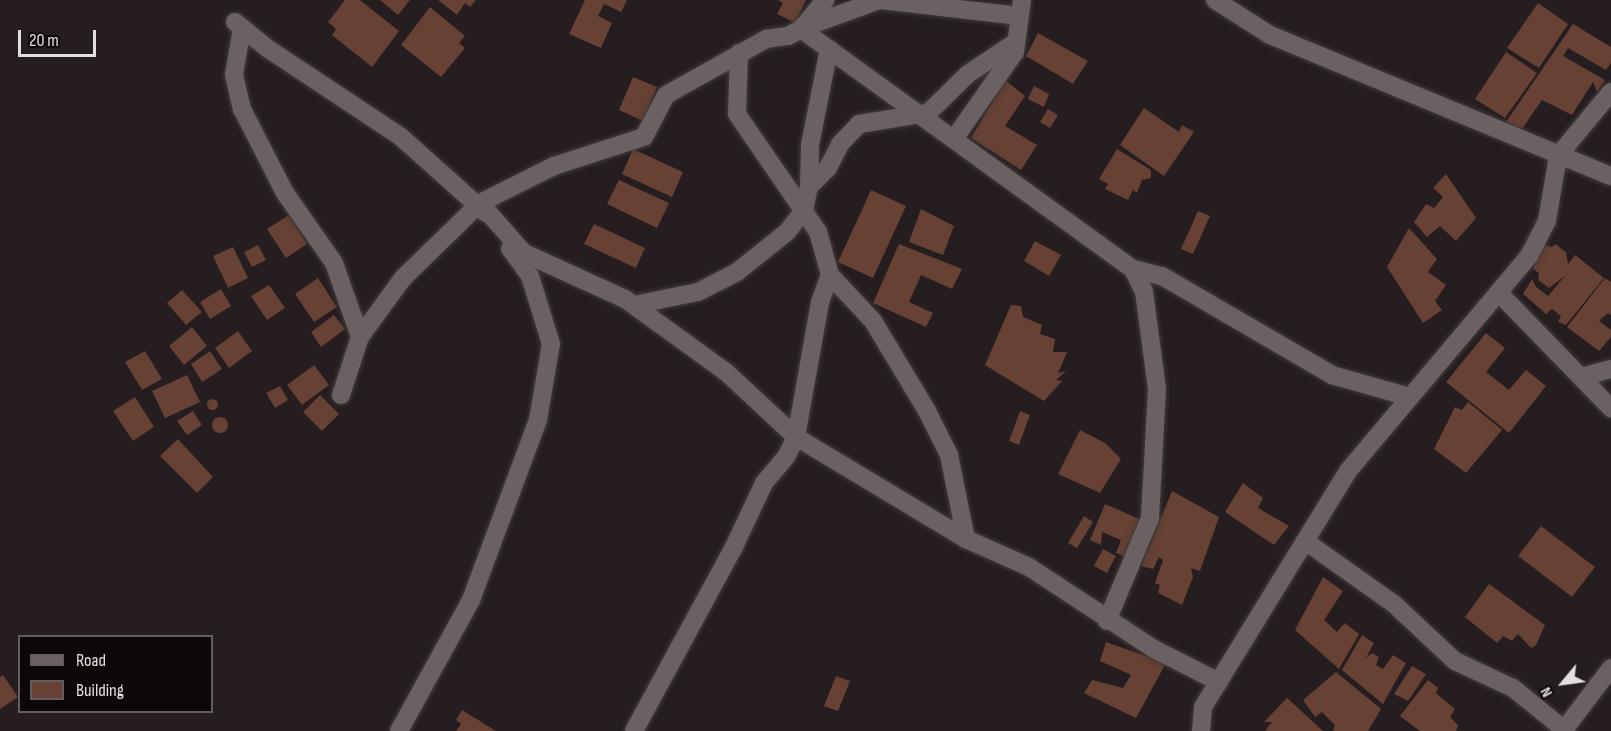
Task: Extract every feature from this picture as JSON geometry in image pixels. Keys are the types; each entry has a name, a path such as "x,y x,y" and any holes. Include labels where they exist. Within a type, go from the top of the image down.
{"street":[{"path":"801,29 825,0"},
{"path":"342,395 360,337 403,278 480,203 554,166 644,137 666,94 766,39 788,36 880,0 1021,8 1015,52 954,140"},
{"path":"1215,0 1270,35 1611,176"},
{"path":"360,337 334,263 285,193 242,109 234,75 239,25 401,137 480,203 524,253 633,305 726,372 796,437 966,539 1029,567 1107,621 1219,681"},
{"path":"801,29 1133,269 1162,276 1332,375 1410,397"},
{"path":"809,187 828,168 840,144 859,124 928,113 968,74 1016,42"},
{"path":"633,305 698,292 737,272 787,232 804,210 809,187 810,145 829,49"},
{"path":"739,53 737,114 818,232 822,259 830,275 873,321 927,411 949,455 966,539"},
{"path":"1201,731 1203,707 1348,471 1529,256 1547,221 1558,156 1611,92"},
{"path":"399,731 471,600 507,512 538,420 551,344 530,276 480,203"},
{"path":"1107,621 1150,518 1157,389 1144,292 1133,269"},
{"path":"634,731 733,549 764,483 786,457 796,437 820,302 830,275"},
{"path":"1498,293 1611,408"},
{"path":"1581,378 1611,369"},
{"path":"1305,541 1394,604 1455,661 1513,688 1564,731 1611,668"}],"building":[{"path":"345,0 360,0 399,31 372,67 332,35 336,29 328,22"},
{"path":"380,0 410,0 398,15"},
{"path":"438,0 476,0 470,7 465,3 457,15"},
{"path":"585,0 627,0 621,12 604,4 598,16 612,23 601,48 569,34"},
{"path":"778,0 806,0 795,23 777,14 783,3"},
{"path":"1538,3 1568,24 1539,68 1507,48"},
{"path":"430,7 465,36 459,43 465,48 441,77 401,45"},
{"path":"1573,24 1611,47 1611,63 1606,70 1568,48 1563,56 1605,80 1597,92 1593,82 1572,115 1542,100 1522,129 1506,122"},
{"path":"1038,33 1088,61 1073,84 1026,56"},
{"path":"1506,52 1537,73 1505,118 1475,99"},
{"path":"633,77 657,87 643,121 619,110"},
{"path":"1005,80 1025,96 1005,126 1037,145 1021,170 971,138"},
{"path":"1034,86 1049,94 1044,107 1028,99"},
{"path":"1144,108 1179,132 1182,125 1194,132 1164,176 1120,145"},
{"path":"1048,109 1058,115 1050,128 1040,122"},
{"path":"633,149 683,172 672,197 622,174"},
{"path":"1117,149 1151,170 1151,178 1142,180 1137,193 1133,190 1128,200 1105,189 1108,184 1099,179"},
{"path":"1446,174 1476,218 1456,241 1440,226 1427,237 1414,222 1426,204 1434,208 1443,197 1433,188"},
{"path":"619,180 669,203 657,228 607,204"},
{"path":"871,190 906,206 873,278 838,262"},
{"path":"921,209 954,226 943,255 909,242"},
{"path":"1198,211 1210,216 1193,254 1181,249"},
{"path":"289,215 307,244 286,258 267,229"},
{"path":"594,224 645,248 636,268 584,244"},
{"path":"1409,228 1437,259 1428,272 1446,285 1435,301 1442,310 1423,323 1387,267"},
{"path":"1035,241 1061,255 1049,276 1024,261"},
{"path":"899,244 962,269 952,289 921,275 909,302 933,313 926,327 873,303"},
{"path":"1543,244 1552,247 1555,244 1566,252 1568,264 1575,255 1604,278 1566,325 1558,322 1561,316 1552,309 1546,314 1523,294 1532,279 1536,287 1548,296 1565,276 1549,288 1538,280 1539,273 1533,269"},
{"path":"258,245 266,260 252,267 244,252"},
{"path":"233,247 248,278 228,288 213,256"},
{"path":"318,278 337,307 314,322 295,294"},
{"path":"1605,278 1611,282 1611,315 1608,313 1599,321 1611,330 1611,337 1599,351 1567,327"},
{"path":"269,285 285,308 267,320 251,296"},
{"path":"221,289 231,306 210,319 200,302"},
{"path":"182,290 202,312 186,325 167,303"},
{"path":"1011,305 1021,306 1023,317 1042,325 1040,334 1055,339 1053,352 1067,352 1058,373 1066,371 1056,380 1062,381 1044,401 985,365"},
{"path":"334,315 345,329 321,347 311,332"},
{"path":"192,327 207,346 184,365 169,346"},
{"path":"238,331 252,351 229,368 215,348"},
{"path":"1486,333 1505,348 1486,372 1509,390 1526,370 1546,386 1509,433 1446,382"},
{"path":"145,351 162,379 142,390 125,362"},
{"path":"210,351 222,369 202,382 191,364"},
{"path":"314,365 329,385 302,405 287,385"},
{"path":"187,375 200,402 165,418 152,391"},
{"path":"280,386 288,400 275,408 266,393"},
{"path":"320,395 339,414 322,431 303,412"},
{"path":"135,397 154,427 133,441 113,411"},
{"path":"212,398 218,404 212,410 206,404"},
{"path":"1468,402 1502,430 1466,473 1434,449 1455,407 1462,410"},
{"path":"193,411 202,425 187,435 177,421"},
{"path":"1020,411 1030,415 1019,445 1009,441"},
{"path":"220,417 228,425 220,433 212,425"},
{"path":"1080,430 1105,443 1121,459 1100,493 1058,474"},
{"path":"178,439 213,477 197,493 160,456"},
{"path":"1243,483 1263,498 1258,508 1289,526 1274,545 1225,512"},
{"path":"1172,491 1219,517 1200,571 1191,568 1193,577 1182,605 1158,593 1160,585 1155,583 1163,560 1159,557 1153,569 1141,566"},
{"path":"1105,504 1144,521 1128,558 1116,553 1121,540 1102,532 1101,545 1090,540"},
{"path":"1084,516 1093,522 1077,548 1068,543"},
{"path":"1541,526 1595,567 1572,597 1518,556"},
{"path":"1103,549 1116,556 1107,573 1094,566"},
{"path":"1323,577 1343,591 1324,620 1337,632 1345,623 1359,634 1339,669 1295,630"},
{"path":"1489,584 1545,625 1536,645 1531,648 1518,634 1512,641 1503,636 1497,643 1465,617"},
{"path":"1362,635 1374,643 1366,658 1372,653 1379,657 1376,665 1383,669 1393,655 1406,663 1383,704 1342,670"},
{"path":"1106,642 1166,663 1136,718 1084,693 1092,680 1123,688 1131,675 1100,661"},
{"path":"1412,666 1426,674 1408,701 1394,694"},
{"path":"1336,672 1381,709 1368,731 1333,731 1335,725 1322,712 1315,717 1303,700"},
{"path":"3,675 18,697 0,709 0,677"},
{"path":"836,676 850,681 838,711 824,706"},
{"path":"1428,680 1438,688 1436,693 1455,709 1450,717 1458,725 1456,731 1420,731 1400,716"},
{"path":"1287,698 1323,731 1265,731 1272,722 1264,722"},
{"path":"462,710 496,731 456,731 461,724 456,720"}]}
